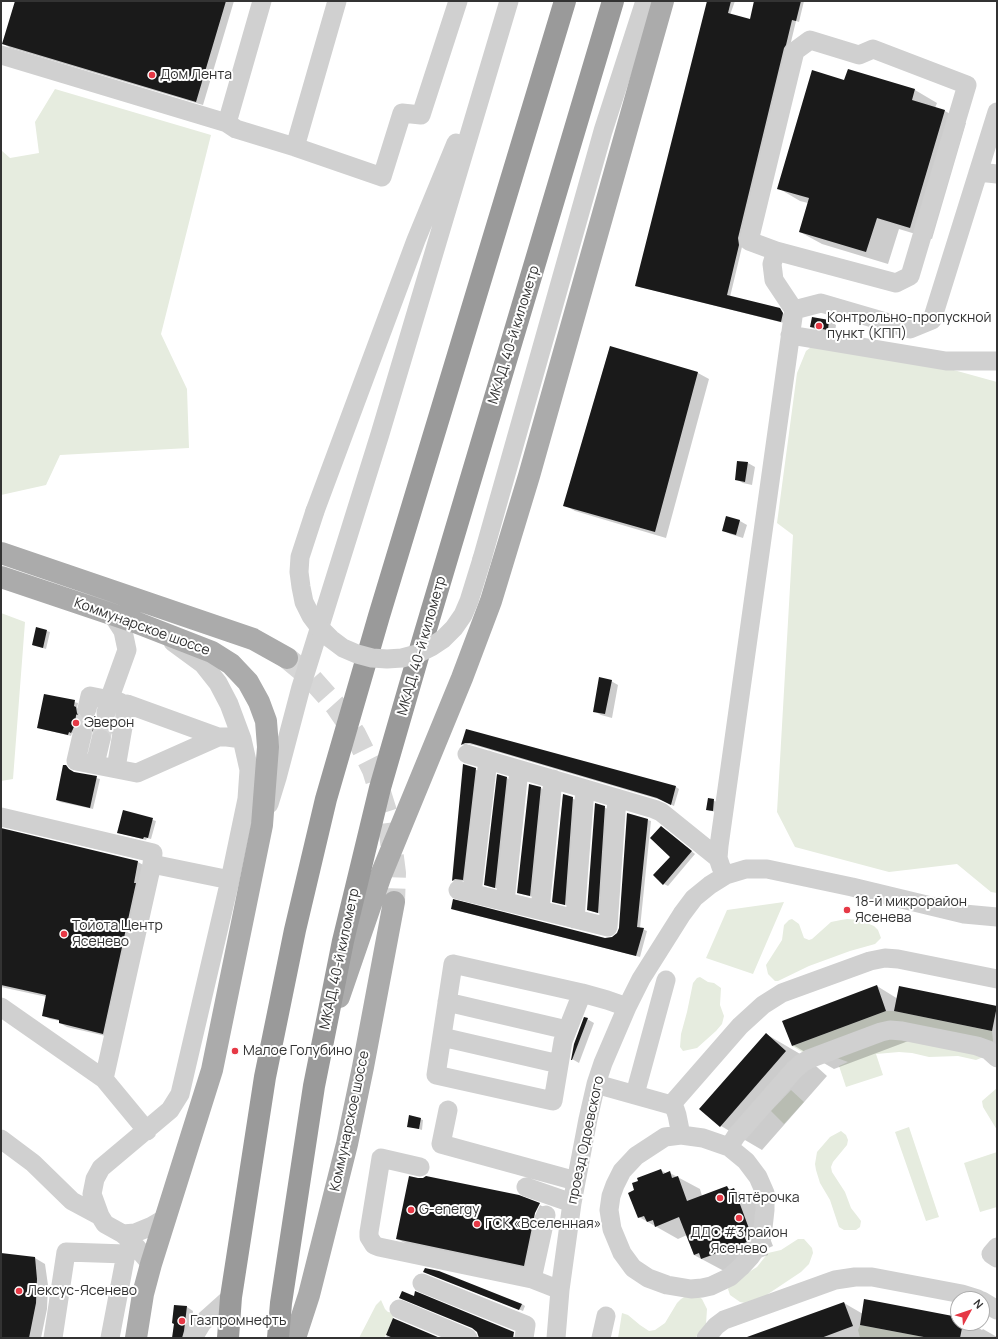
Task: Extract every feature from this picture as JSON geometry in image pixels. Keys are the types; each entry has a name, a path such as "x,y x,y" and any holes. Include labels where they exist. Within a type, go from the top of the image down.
{"highway":[{"path":"228,1338 231,1297 265,1077 295,930 326,799 565,1"},
{"name":"МКАД, 40-й километр","path":"278,1338 281,1303 311,1101 343,941 383,781 428,621 613,1"}],"main road":[{"path":"319,1061 362,928 381,875 462,678 491,601 529,476 663,1"},
{"name":"Коммунарское шоссе","path":"1,553 253,639 287,658"},
{"name":"Коммунарское шоссе","path":"1,577 112,614 212,652 231,664 248,682 259,702 266,721 268,747 262,825 212,1070 151,1264 143,1294 136,1338"},
{"name":"Коммунарское шоссе","path":"295,1338 309,1295 347,1144 394,902"}],"street":[{"path":"227,123 262,1"},
{"path":"295,147 337,1"},
{"path":"1,55 227,123 236,129 295,147 382,177 402,113 421,115 458,1"},
{"path":"262,825 277,778 301,687 380,434 509,1"},
{"path":"496,45 416,240 315,511 300,557 300,587 304,602 311,616 320,628 343,648 372,658 402,658 417,654 431,647 454,628 463,615 469,601 603,131 645,1"},
{"path":"810,40 859,55 873,50 967,85 910,276 896,283 776,251 749,241 795,52 810,40"},
{"path":"794,310 821,303 910,329 932,320 997,112"},
{"path":"978,172 997,174"},
{"path":"722,866 718,846 794,310 774,280 772,264 776,251"},
{"path":"790,335 946,361 997,361"},
{"path":"107,706 127,650 123,631 112,614"},
{"path":"99,1253 102,1220 92,1194 95,1179 101,1168 126,1146 147,1131 170,1110 180,1094 230,880 247,799 249,770 242,739 229,704 218,683 203,664 179,646 134,622"},
{"path":"87,709 90,696 107,706 127,704 218,737 242,739"},
{"path":"116,768 127,704"},
{"path":"82,735 76,761 137,773 218,737"},
{"path":"95,764 101,739"},
{"path":"467,754 661,812 722,866"},
{"path":"488,760 465,892 608,927 617,798"},
{"path":"505,902 519,770"},
{"path":"540,910 553,779"},
{"path":"575,919 585,789"},
{"path":"1,817 153,853 152,864 104,1079"},
{"path":"152,864 230,880"},
{"name":"проезд Одоевского","path":"556,1338 560,1290 572,1203 588,1119 596,1084 603,1063 641,980 682,914 694,898 710,885 722,866 746,869 767,869 852,887 964,914 997,917"},
{"path":"671,1104 740,1026 763,1005 782,993 870,960 885,958 898,959 997,979"},
{"path":"582,993 563,1041 553,1101 436,1075 453,964 582,993 607,1000 627,1008"},
{"path":"635,1094 666,980"},
{"path":"447,1002 567,1030"},
{"path":"1,1007 104,1079 147,1131"},
{"path":"729,1147 794,1070 802,1063 881,1032 890,1030 902,1031 977,1046 988,1050 997,1058"},
{"path":"442,1037 559,1064"},
{"path":"596,1084 671,1104 677,1115 681,1135"},
{"path":"448,1110 441,1144 576,1181"},
{"path":"681,1135 703,1138 729,1147 746,1161 758,1177 764,1193 765,1210 762,1238 751,1256 730,1276 711,1286 702,1288 691,1289 667,1285 648,1278 633,1268 622,1253 612,1229 609,1210 611,1196 622,1171 636,1156 665,1137 681,1135"},
{"path":"1,1139 32,1163 72,1201 131,1241 151,1264"},
{"path":"420,1167 381,1158 369,1237 374,1245 532,1279 560,1290"},
{"path":"526,1187 572,1203"},
{"path":"532,1279 546,1215"},
{"path":"122,1234 136,1232 152,1226 164,1219"},
{"path":"997,1247 991,1254 997,1258"},
{"path":"53,1338 66,1252 126,1254 110,1338"},
{"path":"706,1338 716,1326 724,1320 835,1280 854,1277 872,1277 950,1292"},
{"path":"422,1283 526,1325 524,1338"},
{"path":"193,1338 202,1323 231,1297"},
{"path":"398,1309 468,1338"},
{"path":"601,1338 606,1316"}],"shaded area":[{"path":"55,89 211,135 161,334 187,389 189,448 60,455 46,485 1,495 1,150 10,158 39,153 35,122"},
{"path":"827,335 997,382 997,893 991,892 957,864 889,872 795,847 777,812 793,535 777,523 797,373 806,351"},
{"path":"1,613 25,622 13,779 1,781"},
{"path":"784,902 753,974 706,958 727,910"},
{"path":"792,919 799,924 804,938 809,940 831,922 847,919 860,920 874,926 878,930 881,938 875,944 850,951 809,966 778,981 775,981 768,974 766,965 782,940 784,925"},
{"path":"700,977 721,988 720,1005 724,1016 722,1024 697,1048 683,1051 680,1047 681,1034 693,983"},
{"path":"886,1011 894,1011 992,1031 993,1041 985,1055 976,1060 958,1056 929,1057 899,1052 876,1054 883,1075 846,1087 839,1066 848,1062 837,1058 804,1053 792,1046"},
{"path":"997,1088 997,1130 983,1107 982,1101"},
{"path":"791,1090 804,1102 784,1124 771,1111"},
{"path":"909,1127 939,1217 926,1221 895,1132"},
{"path":"841,1131 846,1135 848,1140 847,1145 833,1162 831,1167 832,1172 845,1192 851,1208 861,1221 860,1227 856,1230 844,1230 839,1227 830,1200 820,1183 815,1164 817,1152 830,1137"},
{"path":"997,1152 997,1207 980,1212 964,1163"},
{"path":"798,1239 804,1239 812,1248 813,1253 809,1264 801,1272 762,1298 745,1303 740,1302 730,1295 728,1289 731,1283 757,1267 768,1253 781,1250"},
{"path":"686,1296 698,1296 702,1299 707,1309 706,1324 695,1338 618,1338 622,1313 628,1315 649,1331 655,1330 665,1323 677,1303"},
{"path":"381,1300 388,1312 395,1313 386,1335 384,1338 359,1338 376,1305"},
{"path":"860,1325 929,1338 860,1338 858,1330"}],"building":[{"name":"Дом Лента","path":"15,1 226,1 196,102 2,44"},
{"path":"707,1 731,1 728,13 750,19 754,1 801,1 796,21 792,20 784,48 738,238 739,245 727,295 780,308 783,313 781,322 635,286"},
{"path":"848,69 915,89 912,100 945,110 910,228 877,218 866,252 799,232 809,198 777,189 812,70 844,80"},
{"name":"Контрольно-пропускной пункт (КПП)","path":"812,317 829,320 828,330 810,327"},
{"path":"610,346 698,372 655,532 563,506"},
{"path":"737,461 748,462 745,482 735,480"},
{"path":"726,516 740,520 736,535 722,531"},
{"path":"36,627 47,630 43,648 32,645"},
{"path":"599,677 612,680 605,714 593,712"},
{"path":"44,694 75,700 74,706 76,707 77,713 79,717 84,720 91,719 95,716 98,721 103,724 109,724 113,721 111,734 103,728 93,732 84,724 74,727 68,735 37,728"},
{"path":"466,729 676,786 671,805 657,798 470,743 461,745"},
{"path":"463,764 476,768 463,880 455,879 452,881"},
{"path":"63,765 66,765 74,772 97,776 90,808 56,800"},
{"path":"497,774 507,777 495,888 484,885"},
{"path":"529,784 541,787 530,896 517,893"},
{"path":"563,794 573,797 565,905 552,902"},
{"path":"708,798 714,799 713,811 706,810"},
{"path":"595,803 605,806 598,913 587,910"},
{"path":"123,810 153,818 148,838 144,837 143,839 117,833"},
{"path":"627,813 648,819 637,927 644,928 636,956 451,909 453,899 605,938 612,937 617,933 619,928"},
{"path":"661,826 692,851 663,885 653,875 670,857 650,838"},
{"name":"Тойота Центр Ясенево","path":"1,828 138,861 134,883 136,883 103,1034 59,1023 59,1020 42,1016 46,995 1,985"},
{"path":"877,985 886,1011 792,1046 782,1021"},
{"path":"899,986 997,1006 992,1031 894,1011"},
{"path":"584,1017 588,1018 571,1060 574,1044"},
{"path":"766,1033 786,1051 720,1127 699,1109"},
{"path":"409,1115 421,1118 419,1129 407,1127"},
{"path":"661,1169 663,1174 670,1171 672,1178 678,1176 687,1201 727,1186 729,1190 734,1188 751,1234 744,1236 747,1242 701,1259 699,1253 694,1255 679,1217 655,1227 653,1220 647,1222 644,1216 638,1218 628,1193 634,1190 632,1183 638,1181 637,1178"},
{"name":"ГСК «Вселенная»","path":"409,1176 423,1178 426,1176 519,1195 540,1203 535,1213 524,1266 396,1239"},
{"name":"Лексус-Ясенево","path":"1,1253 35,1257 37,1279 36,1303 29,1338 1,1338"},
{"path":"425,1268 439,1271 522,1304 519,1310 423,1272"},
{"path":"402,1291 414,1296 415,1291 514,1332 513,1338 479,1338 477,1332 472,1328 399,1298"},
{"path":"864,1299 950,1315 950,1331 961,1331 960,1338 929,1338 860,1325"},
{"path":"844,1302 853,1326 821,1338 747,1337"},
{"path":"174,1305 187,1306 182,1338 172,1338"},
{"path":"393,1318 440,1338 393,1338 386,1335"}],"tunnel":[{"path":"287,658 310,677 336,706 355,734 373,770 388,818 395,873 394,902"},
{"path":"82,735 87,709"},
{"path":"101,739 106,713"}],"place":[{"name":"Дом Лента","path":"152,75"},
{"name":"Контрольно-пропускной пункт (КПП)","path":"819,326"},
{"name":"Эверон","path":"76,723"},
{"name":"18-й микрорайон Ясенева","path":"847,910"},
{"name":"Тойота Центр Ясенево","path":"64,934"},
{"name":"Малое Голубино","path":"235,1051"},
{"name":"Пятёрочка","path":"720,1198"},
{"name":"G-energy","path":"411,1210"},
{"name":"ДДС #3 район Ясенево","path":"739,1218"},
{"name":"ГСК «Вселенная»","path":"477,1224"},
{"name":"Лексус-Ясенево","path":"19,1291"},
{"name":"Газпромнефть","path":"182,1321"}]}
